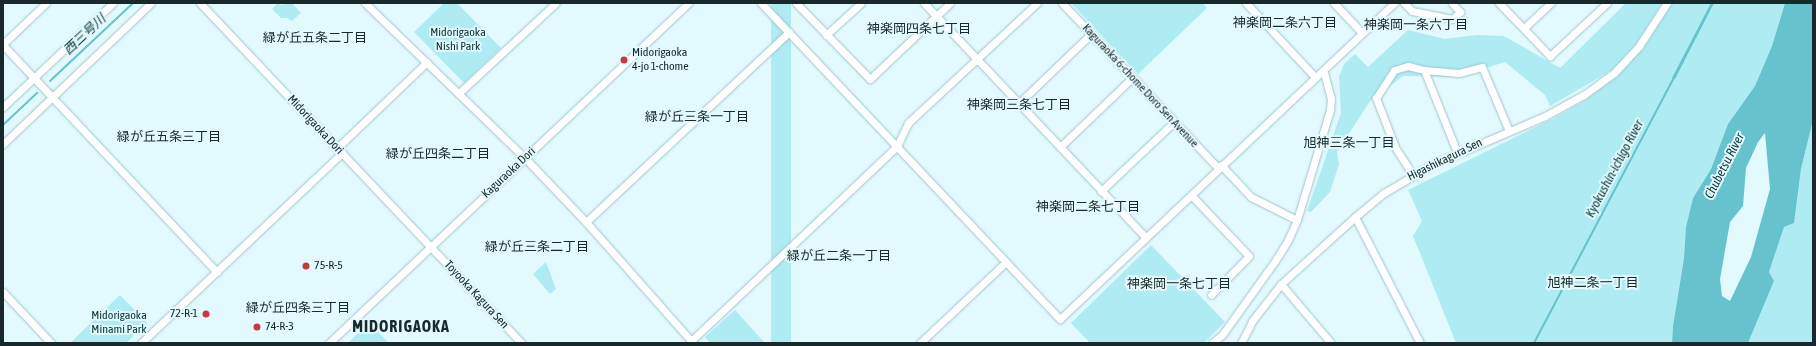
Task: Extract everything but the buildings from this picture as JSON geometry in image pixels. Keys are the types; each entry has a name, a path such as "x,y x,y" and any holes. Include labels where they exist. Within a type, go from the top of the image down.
{"street":[{"path":"46,3 3,45 216,272"},
{"path":"3,107 113,3"},
{"path":"3,144 151,3"},
{"name":"Midorigaoka Dori","path":"200,3 431,248"},
{"path":"365,3 525,158 586,222 692,342 897,146 908,123 1037,3"},
{"path":"459,93 556,3"},
{"name":"Kaguraoka Dori","path":"329,343 689,3"},
{"path":"761,3 1060,319 1191,195 1219,166 1394,3"},
{"path":"796,3 870,79 950,3"},
{"path":"826,35 861,3"},
{"path":"924,3 1146,238"},
{"name":"Kaguraoka 6-chome Doro Sen Avenue","path":"1062,3 1174,122 1251,197 1297,220"},
{"path":"1246,3 1315,77"},
{"path":"1334,3 1362,33"},
{"path":"1404,3 1412,11 1452,19 1460,12 1452,3"},
{"path":"1499,3 1550,56 1607,3"},
{"path":"1524,28 1551,3"},
{"name":"Higashikagura Sen","path":"1241,343 1252,321 1281,284 1355,217 1384,193 1412,175 1457,152 1566,106 1614,73 1639,46 1667,3"},
{"path":"586,222 789,32"},
{"path":"1019,103 1091,34"},
{"path":"141,343 216,272 427,62"},
{"path":"1412,175 1395,147 1376,98 1394,70 1408,66 1424,70 1460,73 1482,67 1509,131"},
{"path":"1212,343 1222,335 1275,261 1288,240 1297,220 1330,110 1330,99 1323,70"},
{"path":"1424,70 1457,152"},
{"path":"1060,147 1132,78"},
{"path":"1100,191 1174,122"},
{"path":"1191,195 1249,256 1211,295"},
{"path":"1355,217 1420,343"},
{"name":"Toyooka Kagura Sen","path":"431,248 521,343"},
{"path":"920,343 1006,262"},
{"path":"1281,284 1331,343"},
{"path":"3,292 51,343"}],"green space":[{"path":"278,3 281,5 292,3 301,13 292,21 287,18 281,18 272,9"},
{"name":"Midorigaoka Nishi Park","path":"444,3 457,3 501,48 464,83 414,32"},
{"path":"771,3 791,3 791,343 771,343"},
{"path":"1071,3 1203,3 1207,8 1138,74"},
{"path":"1626,3 1662,3 1636,44 1612,70 1550,106 1545,95 1505,62 1457,77 1403,76 1370,101 1337,152 1339,164 1330,192 1311,212 1307,211 1341,113 1339,77 1344,64 1355,54 1368,67 1408,30 1445,39 1477,35 1504,36 1560,68"},
{"path":"1672,3 1785,3 1772,46 1755,86 1728,124 1711,169 1693,198 1686,227 1684,258 1673,326 1672,343 1456,343 1413,236 1422,221 1408,190 1556,117 1587,99 1618,75 1644,47"},
{"path":"1813,120 1813,343 1748,343 1774,281 1769,272 1784,227 1794,223 1801,169"},
{"path":"1151,245 1225,322 1204,343 1090,343 1071,323"},
{"path":"546,262 556,289 550,294 533,274"},
{"name":"Midorigaoka Minami Park","path":"120,295 147,323 126,343 70,343"},
{"path":"735,310 765,343 710,343 705,337"},
{"path":"369,323 389,343 348,343"}],"water":[{"path":"1711,3 1714,3 1675,79 1672,78"},
{"name":"Chubetsu River","path":"1785,3 1813,3 1813,120 1801,169 1794,223 1784,227 1769,272 1774,281 1748,343 1672,343 1673,326 1684,258 1686,227 1693,198 1711,169 1728,124 1755,86 1772,46","holes":["1765,133 1770,189 1751,257 1730,301 1722,296 1720,279 1730,222 1743,206 1746,168 1758,142"]}],"waterway":[{"name":"西三号川","path":"50,81 133,3"},
{"name":"Kyokushin-ichigo River","path":"1534,343 1674,77"},
{"name":"西三号川","path":"3,125 37,93"}],"place":[{"name":"Midorigaoka 4-jo 1-chome","path":"624,60"},
{"name":"75-R-5","path":"306,266"},
{"name":"72-R-1","path":"206,314"},
{"name":"74-R-3","path":"257,327"}],"district":[{"name":"神楽岡二条六丁目","path":"1285,23"},
{"name":"神楽岡一条六丁目","path":"1416,25"},
{"name":"神楽岡四条七丁目","path":"919,29"},
{"name":"緑が丘五条二丁目","path":"315,38"},
{"name":"神楽岡三条七丁目","path":"1019,105"},
{"name":"緑が丘三条一丁目","path":"697,117"},
{"name":"緑が丘五条三丁目","path":"169,137"},
{"name":"旭神三条一丁目","path":"1349,143"},
{"name":"緑が丘四条二丁目","path":"438,154"},
{"name":"神楽岡二条七丁目","path":"1088,207"},
{"name":"緑が丘三条二丁目","path":"537,247"},
{"name":"緑が丘二条一丁目","path":"839,256"},
{"name":"旭神二条一丁目","path":"1593,283"},
{"name":"神楽岡一条七丁目","path":"1179,284"},
{"name":"緑が丘四条三丁目","path":"298,308"},
{"name":"MIDORIGAOKA","path":"401,326"}]}
